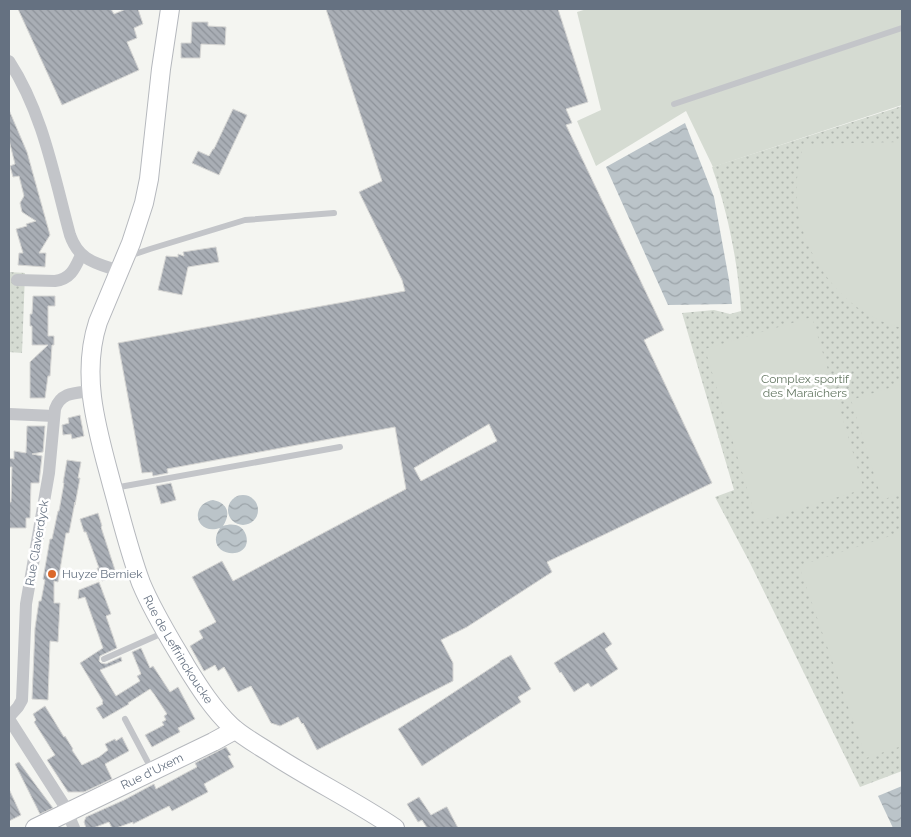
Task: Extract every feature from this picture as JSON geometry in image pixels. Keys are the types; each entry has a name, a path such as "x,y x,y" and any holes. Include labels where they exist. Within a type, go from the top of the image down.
{"main road":[{"name":"Rue de Leffrinckoucke","path":"170,9 146,195 138,225 98,322 90,362 91,390 96,426 113,488 131,553 153,608 206,696 219,713 235,730 279,759 395,828"},
{"name":"Rue d'Uxem","path":"35,828 71,820 153,771 235,730"}],"street":[{"path":"9,60 38,118 70,235 76,248 81,255 94,262 122,264"},
{"path":"18,280 61,280 73,272 81,255"},
{"name":"Rue Claverdyck","path":"9,718 18,707 22,696 26,604 48,480 57,403 63,397 91,390"},
{"path":"9,414 54,416"},
{"path":"9,718 71,820"}],"lane":[{"path":"674,104 902,28"},
{"path":"122,264 150,249 245,220 334,212"},
{"path":"113,488 340,446"},
{"path":"104,658 166,632"},
{"path":"125,719 153,771"}],"green space":[{"path":"587,9 902,9 902,105 713,167 686,111 596,166 577,121 601,110 577,12"},
{"name":"Complex sportif des Maraîchers","path":"902,106 902,771 860,787 750,563 715,497 734,490 682,313 714,310 730,314 741,311 731,238 723,202 712,167"},
{"path":"902,142 902,328 885,323 869,315 841,294 830,281 819,266 804,234 797,207 797,188 798,170 804,144"},
{"path":"9,272 25,273 22,353 9,352"},
{"path":"812,317 864,489 757,522 705,349"},
{"path":"902,384 902,493 882,500 851,400"},
{"path":"902,532 902,746 866,758 799,566"}],"water":[{"path":"685,123 714,197 732,304 668,305 606,167"},
{"path":"243,495 254,499 258,510 254,521 243,525 232,521 228,510 232,499"},
{"path":"213,500 225,506 227,510 227,517 223,526 236,525 244,531 246,544 243,550 229,553 222,550 217,545 216,538 220,528 205,528 200,524 198,513 200,507"},
{"path":"902,786 902,828 893,828 878,796"}],"building":[{"path":"18,9 111,9 114,14 126,9 138,9 143,24 134,28 137,38 127,42 139,70 62,105"},
{"path":"326,9 558,9 588,102 566,109 572,123 566,125 664,330 644,340 712,483 547,562 552,572 467,627 441,640 453,663 453,681 317,750 298,717 280,726 271,723 251,686 238,692 224,667 218,671 215,665 204,671 190,646 203,638 199,631 216,622 192,577 222,561 233,581 406,489 395,427 167,469 168,473 153,476 152,472 142,473 118,343 405,291 402,280 359,192 382,181","holes":["489,424 497,441 421,481 414,468"]},
{"path":"192,22 208,22 208,26 226,27 225,45 201,44 200,58 181,58 181,43 191,43"},
{"path":"233,109 247,115 219,175 192,163 198,151 209,156"},
{"path":"9,110 27,152 50,235 39,253 46,253 45,267 18,265 19,253 23,253 16,229 36,221 22,212 20,203 24,196 19,176 13,177 10,166 15,164 9,140"},
{"path":"216,247 219,262 188,267 182,295 158,290 166,256 178,257 178,254 184,256 183,252"},
{"path":"33,296 55,296 55,306 48,306 48,336 54,336 54,345 52,345 50,376 48,376 45,398 30,398 30,362 48,345 32,345 30,314 32,314"},
{"path":"80,415 84,436 72,439 71,434 63,435 62,425 69,423 68,418"},
{"path":"27,426 45,426 43,452 32,454 42,456 39,483 31,483 30,518 26,518 26,528 9,528 12,467 9,467 9,458 14,459 14,451 26,453"},
{"path":"67,460 81,462 75,505 75,502 69,533 66,533 58,582 54,581 54,603 60,603 58,642 50,641 48,700 32,699 35,628 39,601 41,601 45,580 43,579 50,539 52,539 59,511"},
{"path":"171,483 176,500 161,504 156,486"},
{"path":"98,513 117,576 102,581 97,568 99,568 80,519"},
{"path":"99,582 111,614 106,616 117,648 100,656 99,661 106,664 121,657 122,661 100,670 116,696 140,681 137,676 141,674 132,652 141,648 150,668 153,666 170,692 178,687 195,719 178,728 180,732 152,747 145,735 164,725 162,722 166,720 164,716 167,714 150,689 103,719 96,708 103,704 103,701 80,663 103,648 85,597 78,599 79,590"},
{"path":"604,632 612,644 605,649 618,669 591,687 588,683 574,692 554,663"},
{"path":"511,655 531,689 518,697 521,702 422,766 398,729"},
{"path":"45,706 82,765 99,757 108,750 105,744 122,737 129,751 105,764 112,779 84,792 68,792 47,760 55,755 34,722 36,720 33,714"},
{"path":"226,747 231,755 228,756 234,767 204,784 208,792 172,811 169,806 133,824 133,822 112,828 109,822 93,828 86,828 84,822 86,817 154,784 156,789 197,767 195,763"},
{"path":"19,762 53,808 40,814 15,764"},
{"path":"9,789 21,815 9,821"},
{"path":"419,797 431,815 447,807 458,828 427,828 422,820 418,822 407,804"}],"place":[{"name":"Huyze Berniek","path":"52,574"}]}
